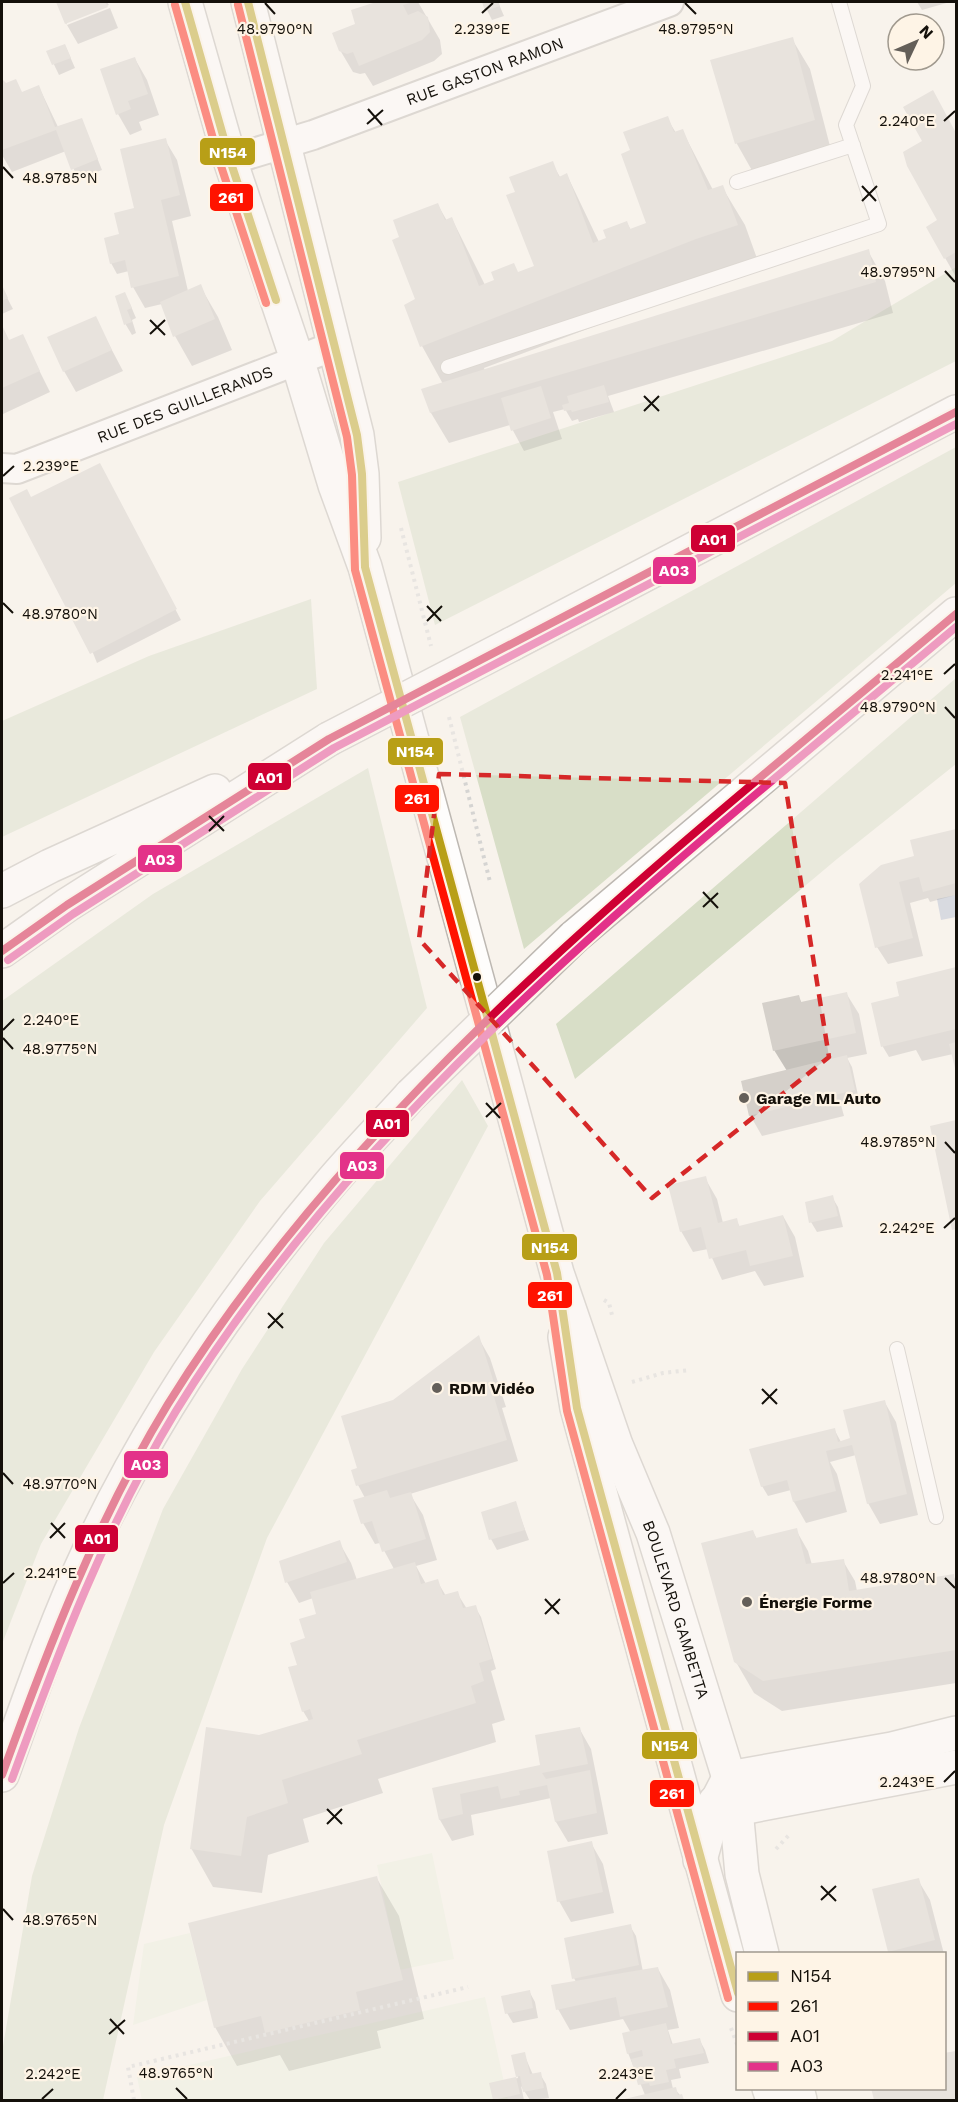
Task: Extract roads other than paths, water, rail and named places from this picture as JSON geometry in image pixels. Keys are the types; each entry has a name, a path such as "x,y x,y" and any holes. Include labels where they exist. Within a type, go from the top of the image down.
{"main road":[{"name":"BOULEVARD GAMBETTA","path":"185,2 230,160 297,359 335,485 365,567 557,1273 616,1445 653,1533 727,1797 742,1874 762,1952"},
{"name":"BOULEVARD GAMBETTA","path":"248,2 286,145 357,435 362,474 365,567"},
{"path":"2,891 61,861 329,739 957,412"},
{"path":"2,1775 39,1671 89,1552 144,1448 196,1360 254,1279 329,1184 411,1095 574,938 957,614"},
{"path":"2,951 124,868 329,739"},
{"name":"BOULEVARD GAMBETTA","path":"557,1273 568,1361 577,1408 699,1860 736,1988"},
{"path":"699,1860 727,1797 892,1749 957,1733"},
{"path":"675,1771 727,1797 957,1767"}],"street":[{"name":"RUE GASTON RAMON","path":"230,160 286,145 669,2"},
{"name":"RUE DES GUILLERANDS","path":"2,468 17,469 334,346"}],"lane":[{"path":"448,367 879,224 846,125 862,86 839,2"},
{"path":"737,182 853,145"},
{"path":"897,1348 936,1517"}],"water":[{"path":"956,895 956,917 941,920 937,899"}],"place":[{"name":"Garage ML Auto","path":"744,1098"},
{"name":"RDM Vidéo","path":"437,1388"},
{"name":"Énergie Forme","path":"747,1602"}]}
